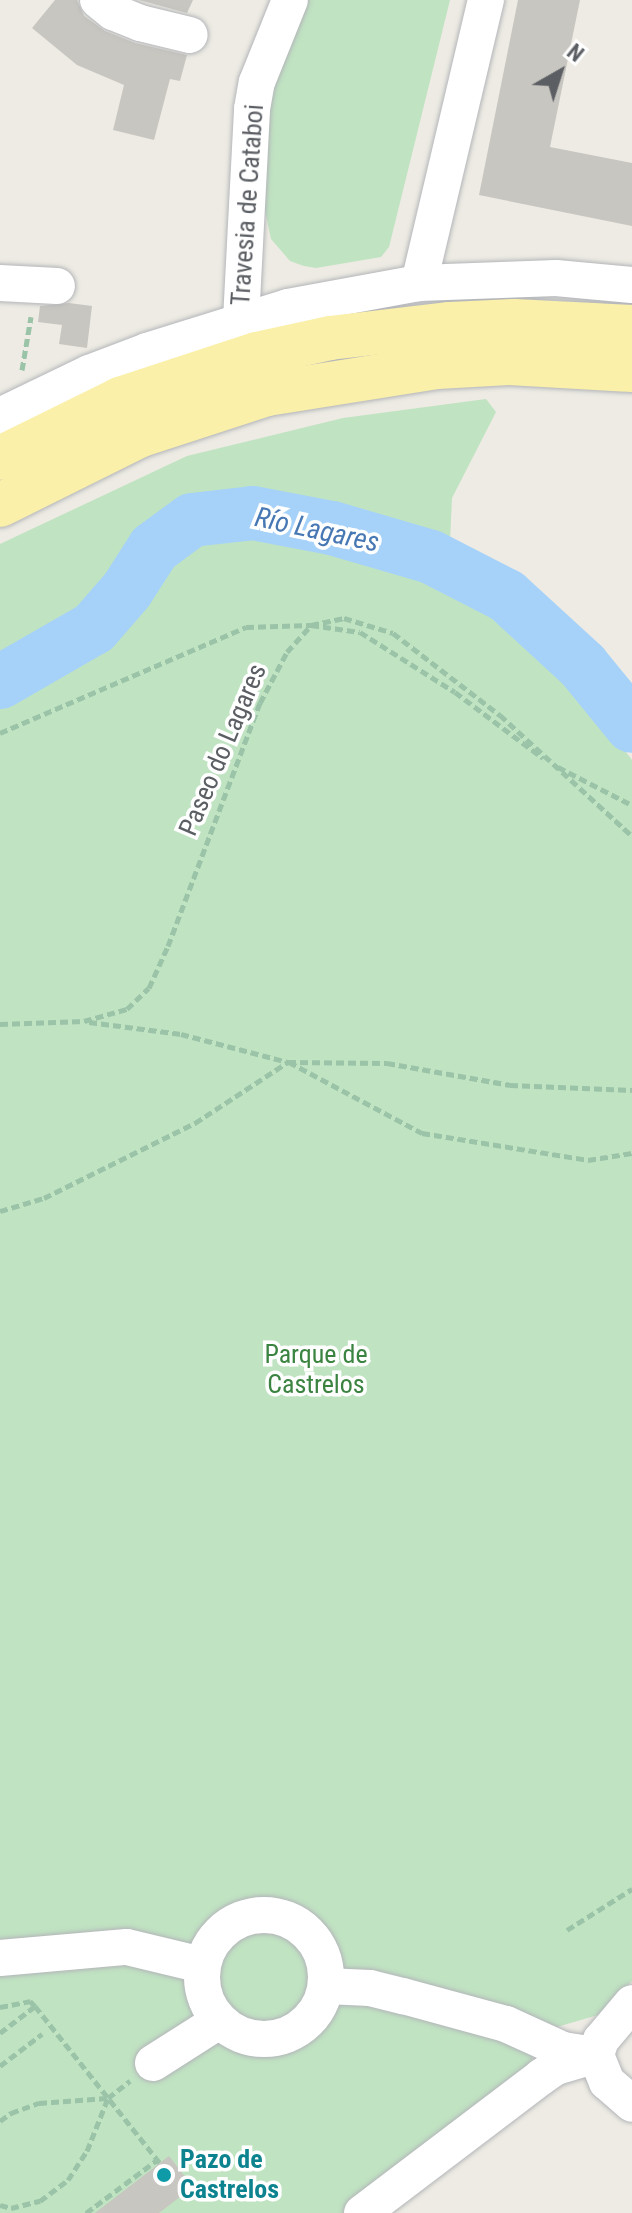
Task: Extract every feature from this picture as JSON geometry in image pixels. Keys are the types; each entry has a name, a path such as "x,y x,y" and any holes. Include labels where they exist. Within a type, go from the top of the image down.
{"main road":[{"path":"0,458 120,399 257,354 330,338 450,324 514,321 632,327"},
{"path":"0,505 141,435 267,394 385,373 466,365 509,363 632,370"}],"street":[{"path":"98,0 113,12 140,23 190,35"},
{"name":"Travesia de Cataboi","path":"241,320 252,109 257,82 290,0"},
{"path":"419,283 486,0"},
{"path":"0,416 89,373 241,320 288,307 419,283 556,278 632,285"},
{"path":"264,1914 285,1917 304,1928 318,1944 326,1964 326,1986 321,2005 309,2022 292,2033 273,2039 254,2039 235,2033 219,2021 207,2004 201,1985 202,1965 210,1945 233,1923 264,1914"},
{"path":"0,1958 127,1947 202,1965"},
{"path":"326,1986 370,1988 403,1996 506,2024 563,2050 596,2055"},
{"path":"632,2003 601,2040 596,2055 607,2082 632,2104"},
{"path":"153,2063 219,2021"},
{"path":"362,2213 548,2072 596,2055"}],"path":[{"path":"29,381 22,373 34,299 30,284"},
{"path":"311,625 344,618 393,633 500,715 632,836"},
{"path":"0,733 246,627 311,625 360,632 455,692 521,745 632,805"},
{"name":"Paseo do Lagares","path":"0,1024 84,1021 127,1009 149,988 168,946 260,703 287,652 311,625"},
{"path":"84,1021 181,1034 288,1062 422,1133 588,1160 632,1153"},
{"path":"0,1211 44,1198 195,1123 288,1062 387,1063 510,1085 632,1090"},
{"path":"567,1930 632,1889"},
{"path":"0,2007 30,2001 158,2161 86,2213"},
{"path":"0,2033 35,2006"},
{"path":"0,2066 42,2034"},
{"path":"0,2121 11,2113 39,2103 108,2098"},
{"path":"0,2205 11,2208 40,2201 68,2180 87,2151 108,2098"}],"green space":[{"path":"293,0 450,0 389,247 381,257 316,268 290,261 271,239 263,201 258,97"},
{"name":"Parque de Castrelos","path":"486,399 496,412 452,498 448,585 497,617 565,672 632,760 632,1981 598,2015 550,2029 534,2050 529,2072 346,2213 0,2213 0,544 187,456 343,418"}],"building":[{"path":"55,0 77,0 84,16 105,31 135,43 187,55 180,81 170,79 154,140 113,130 124,85 77,65 32,28"},
{"path":"139,0 193,0 187,13"},
{"path":"518,0 580,0 550,147 632,163 632,226 479,195"},
{"path":"69,303 92,306 87,348 59,344 62,325 38,322 40,306"},
{"name":"Pazo de Castrelos","path":"169,2156 193,2187 159,2213 95,2213"}],"waterway":[{"name":"Río Lagares","path":"0,682 94,628 127,590 154,548 192,520 253,513 332,528 431,557 507,596 583,666 632,726"}],"place":[{"name":"Pazo de Castrelos","path":"164,2175"}]}
